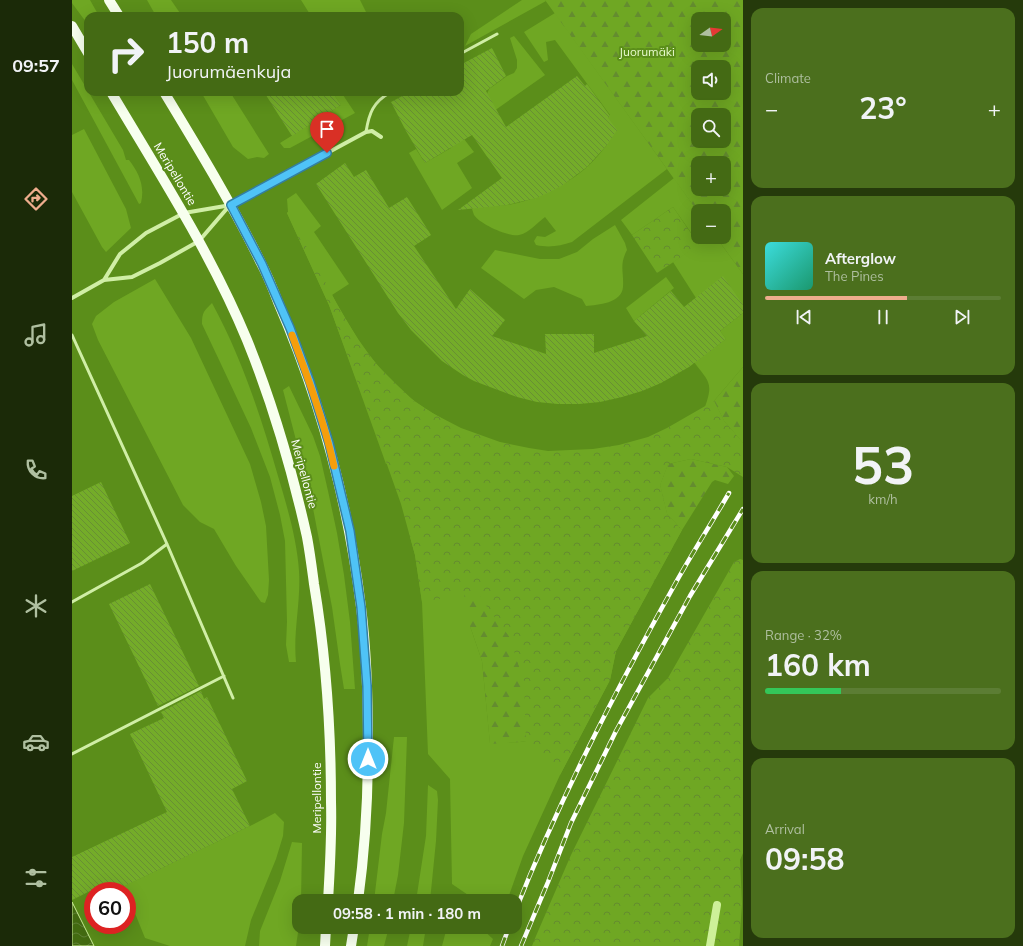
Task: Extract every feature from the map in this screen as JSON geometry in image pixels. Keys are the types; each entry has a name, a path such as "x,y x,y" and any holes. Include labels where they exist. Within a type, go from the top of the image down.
{"main road":[{"path":"109,0 116,12"},
{"path":"72,26 84,46"},
{"name":"Meripellontie","path":"113,96 184,213 222,285 246,339 267,394 287,457 307,540 320,621 329,713 331,804 328,894"},
{"path":"166,96 231,205 262,264 290,328 310,382 329,443 350,531 361,607 365,657 368,709 366,813 365,844 359,894"},
{"path":"325,946 326,934"},
{"path":"351,946 353,934"}],"street":[{"path":"104,280 120,254 146,233 184,213 231,205 366,132 372,131 381,137"},
{"path":"72,298 104,280 132,277 199,241 231,205"}],"lane":[{"path":"464,52 497,34"},
{"path":"366,132 369,116 375,105 385,96"},
{"path":"72,335 167,544 233,698"},
{"path":"72,602 142,562 167,544"},
{"path":"72,754 224,676"}],"green space":[{"path":"72,0 90,0 97,12 84,12 84,19 72,3"},
{"path":"147,0 171,0 179,12 154,12"},
{"path":"301,0 360,0 366,12 308,12"},
{"path":"522,0 546,1 465,46 471,34"},
{"name":"Juorumäki","path":"545,0 743,0 743,274 721,244 731,244 731,204 692,204"},
{"path":"555,13 667,169 572,242 545,246 536,245 534,241 537,236 545,237 556,231 545,217 533,228 523,234 514,235 488,226 477,219 471,206 508,205 529,200 549,192 559,187 586,168 607,145 608,118 610,115 555,40 546,42 548,60 544,62 524,32"},
{"path":"514,36 545,75 467,130 489,89 507,76 514,73 517,68 517,60 510,38"},
{"path":"72,64 84,84 84,96 91,96 123,150 126,160 129,160 136,170 142,185 141,203 139,204 72,80"},
{"path":"203,96 233,96 269,154 264,158 257,157 248,159 233,147"},
{"path":"335,96 344,96 355,113 290,148 284,148 280,143 341,105"},
{"path":"454,126 474,152 457,163 472,188 442,210 409,153 416,149 425,163 451,148"},
{"path":"84,129 126,209 131,228 106,252 72,192 72,135"},
{"path":"674,178 692,204 691,204 691,233 673,207 632,235 621,220"},
{"path":"296,193 321,226 314,232 349,284 332,295 358,339 379,367 403,392 420,405 448,422 386,464 329,305 287,213 287,199"},
{"path":"673,207 691,233 691,244 699,245 657,273 632,235"},
{"path":"288,212 337,304 360,343 377,365 415,402 461,428 500,442 529,448 548,451 593,449 619,445 648,437 714,401 724,421 743,443 743,477 727,467 691,459 668,464 660,485 667,514 682,530 616,651 610,680 560,775 526,741 524,681 509,636 487,607 478,592 422,602 415,555 401,504 329,305 287,213"},
{"path":"615,225 625,243 627,250 622,264 622,292 618,297 609,302 586,306 582,299 554,287 536,290 524,299 481,268 495,250 540,259 559,259 577,252 593,239"},
{"path":"699,244 721,244 743,274 743,305 696,298 673,262"},
{"path":"666,277 674,288 634,321 626,308"},
{"path":"155,279 191,338 250,464 266,526 269,580 268,595 265,603 261,602 236,566 214,529 200,522 183,505 98,340 92,324 96,316 114,302"},
{"path":"212,303 233,345 258,410 291,523 299,571 299,594 295,639 296,662 289,662 286,645 287,622 285,541 280,515 270,477 251,428 202,324 204,312"},
{"path":"743,313 743,367 714,401 724,421 743,443 691,415 705,407 709,392 706,378 694,362 726,339 720,331"},
{"path":"743,367 743,443 724,421 714,401"},
{"path":"289,386 313,436 320,456 328,491 344,575 350,622 355,689 344,689 332,607 311,498 283,390"},
{"path":"691,459 727,467 734,476 728,484 715,480 712,482 682,530 667,514 660,485 668,464"},
{"path":"668,464 660,485 667,514 682,530 616,651 610,680 560,775 523,856 509,894 467,894 452,884 450,779 428,754 422,602 415,555 409,533 488,505","holes":["470,626 526,741 490,743 482,661"]},
{"path":"740,559 743,560 743,853 740,860 742,904 739,946 532,946 571,855 648,698 668,678 734,562"},
{"path":"478,592 487,607 509,636 524,681 526,741 490,744 482,661 470,626 464,594"},
{"path":"394,737 407,737 404,823 394,894 375,894 382,834 386,813"},
{"path":"428,785 437,791 438,800 431,894 417,894 426,836"},
{"path":"275,813 284,822 283,836 276,859 251,920 245,946 170,946 145,938 136,916 136,882 132,882"},
{"path":"292,842 302,843 301,894 292,894 292,934 298,934 296,946 259,946 260,931 280,881"},
{"path":"369,934 387,934 384,946 367,946"},
{"path":"410,934 425,934 423,946 407,946"},
{"path":"445,934 488,934 493,939 490,946 442,946"}],"water":[{"path":"72,902 84,926 84,934 88,934 94,946 72,946"}],"building":[{"path":"492,48 506,76 486,91 506,127 577,76 585,86 587,84 610,116 608,118 617,130 607,145 587,167 563,185 550,192 536,198 507,205 458,210 502,178 472,135 425,163 391,102 402,96 464,96 464,63"},
{"path":"267,96 335,96 341,105 292,136"},
{"path":"345,163 354,177 366,170 389,208 407,197 431,235 414,246 456,309 470,289 505,320 492,336 546,354 545,334 594,334 594,353 647,336 634,321 671,291 684,307 723,276 743,305 743,313 720,331 726,339 689,367 661,383 622,397 600,402 579,404 537,402 517,397 474,381 442,361 411,330 398,313 316,184"},
{"path":"101,482 130,543 72,571 72,496"},
{"path":"150,584 199,686 158,706 109,604"},
{"path":"201,691 204,699 207,697 247,781 232,789 250,826 133,882 84,882 84,894 72,900 72,857 167,812 130,734 164,718 161,712"}],"waterway":[{"path":"710,946 717,905"}],"railway":[{"path":"522,895 550,829 609,706 681,574 729,493"},
{"path":"521,946 571,823 616,731 690,596 743,509"},
{"path":"502,946 506,934"}],"slow traffic":[{"path":"292,335 310,382 329,443 334,466"}],"route":[{"path":"327,153 231,205 262,264 290,328 310,382 329,443 350,531 361,607 367,686 368,759"}]}
